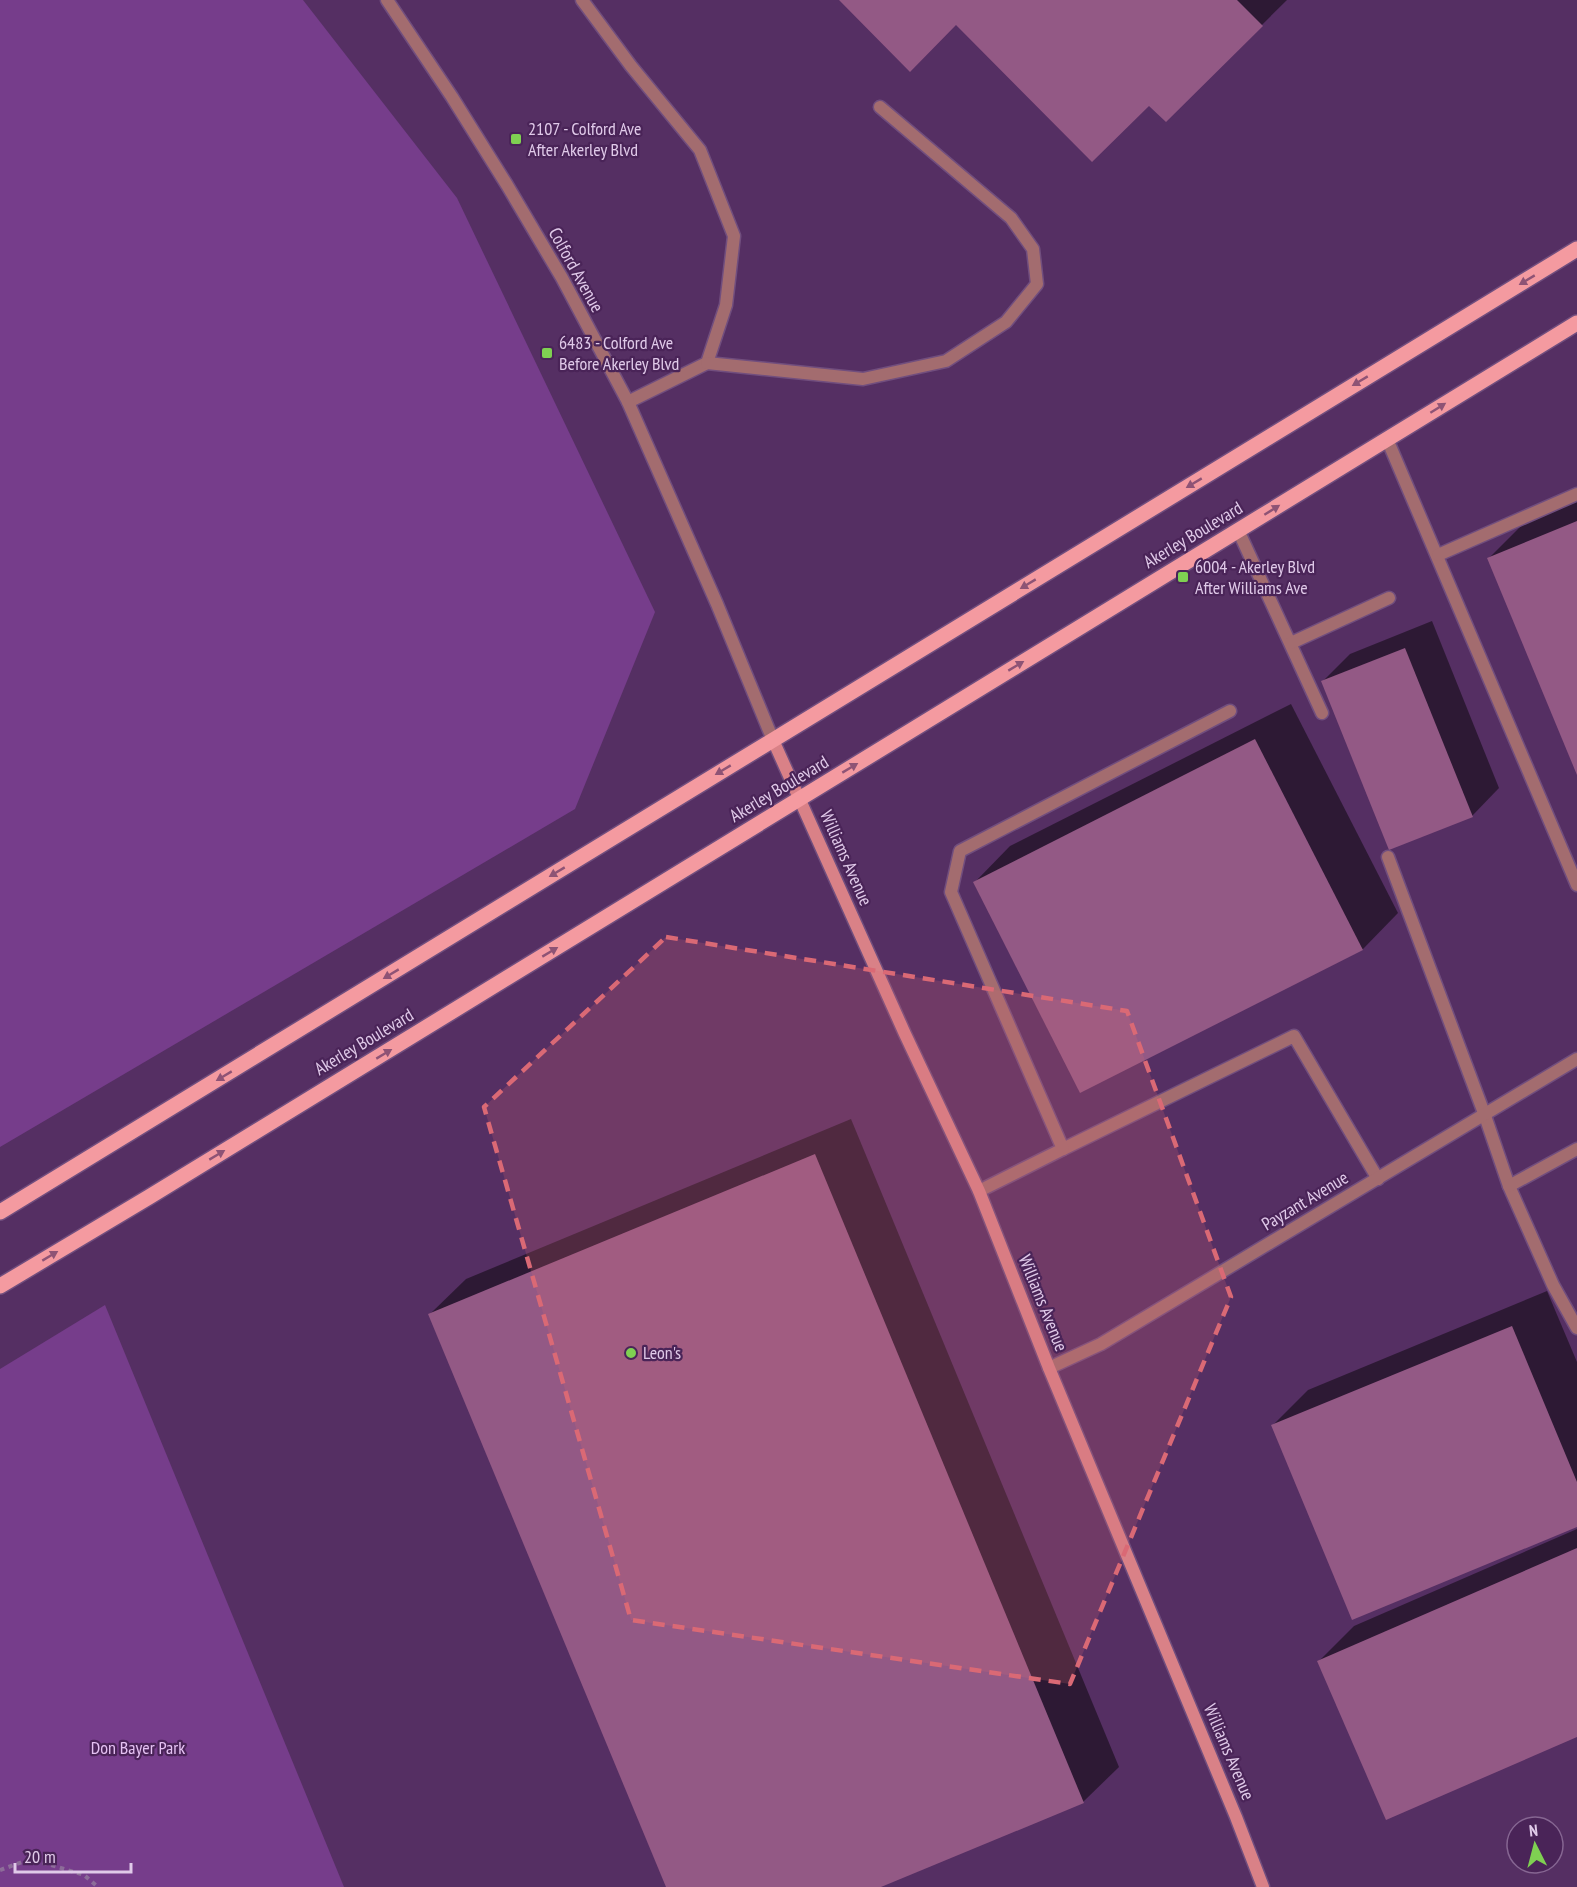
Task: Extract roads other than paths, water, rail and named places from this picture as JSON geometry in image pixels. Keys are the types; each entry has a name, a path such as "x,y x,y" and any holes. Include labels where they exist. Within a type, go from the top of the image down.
{"main road":[{"path":"0,1212 1577,249"},
{"name":"Akerley Boulevard","path":"0,1286 1577,323"}],"street":[{"name":"Colford Avenue","path":"387,0 507,185 562,278 628,402 717,604 773,740"},
{"path":"582,0 631,66 700,150 734,236 726,305 707,363"},
{"path":"628,402 707,363 863,379 946,361 1006,322 1037,284 1033,249 1011,218 880,107"},
{"path":"1387,440 1577,885"},
{"path":"1438,555 1577,494"},
{"path":"1239,530 1322,713"},
{"path":"1291,643 1389,598"},
{"path":"1063,1149 951,892 960,851 1230,711"},
{"name":"Williams Avenue","path":"773,740 905,1034 979,1191 1049,1368 1263,1887"},
{"path":"1388,857 1509,1186 1553,1285 1577,1328"},
{"path":"979,1191 1294,1036 1378,1179"},
{"name":"Payzant Avenue","path":"1049,1368 1101,1344 1577,1059"},
{"path":"1509,1186 1577,1149"}],"place":[{"name":"2107 - Colford Ave After Akerley Blvd","path":"516,139"},
{"name":"6483 - Colford Ave Before Akerley Blvd","path":"547,353"},
{"name":"6004 - Akerley Blvd After Williams Ave","path":"1183,577"},
{"name":"Leon's","path":"631,1353"}],"park label":[{"name":"Don Bayer Park","path":"138,1748"}]}
